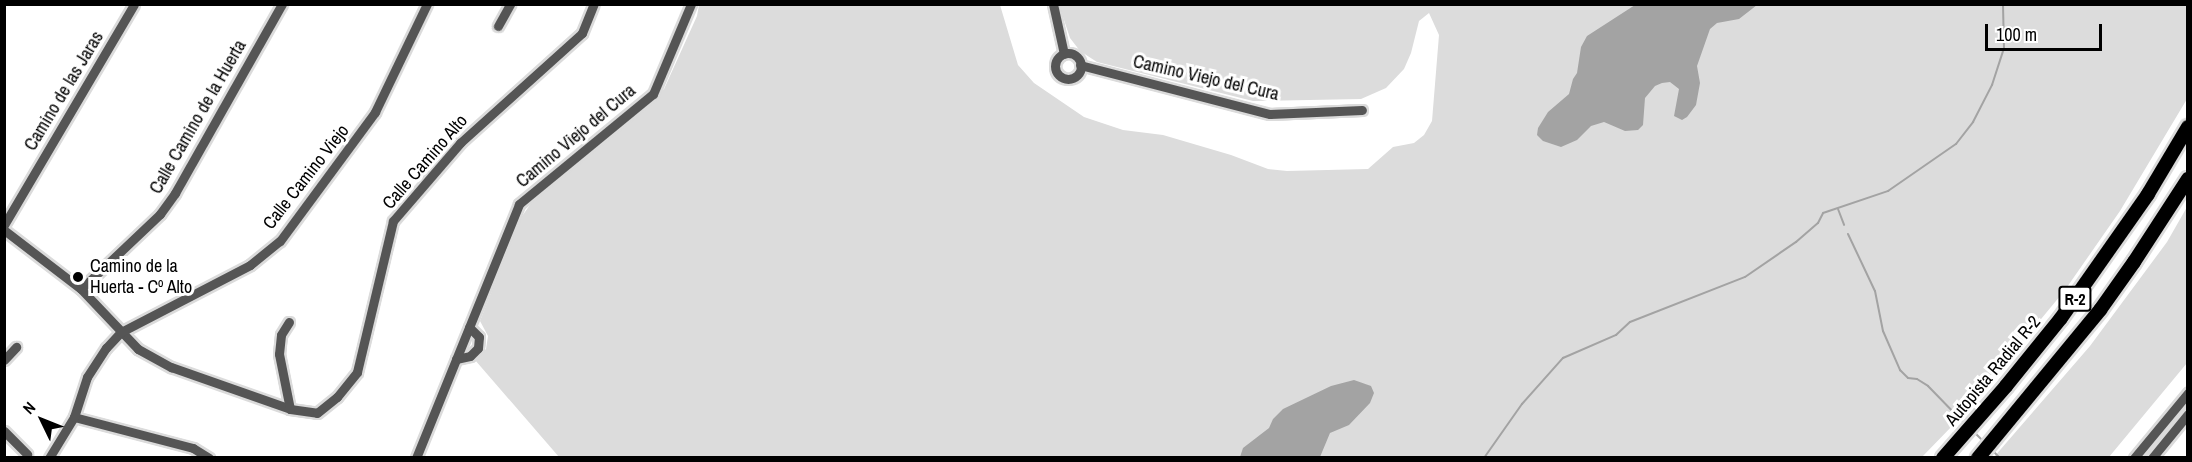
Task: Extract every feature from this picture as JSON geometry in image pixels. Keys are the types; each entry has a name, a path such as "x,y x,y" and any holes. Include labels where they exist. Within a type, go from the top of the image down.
{"highway":[{"name":"Autopista Radial R-2","path":"1943,458 2061,318 2148,194 2187,127"},
{"name":"R-2","path":"1978,458 2100,310 2187,179"}],"street":[{"name":"Camino de las Jaras","path":"4,225 135,4"},
{"name":"Calle Camino de la Huerta","path":"81,289 160,214 175,193 282,4"},
{"name":"Calle Camino Viejo","path":"121,332 250,265 280,241 375,112 427,4"},
{"path":"498,26 510,4"},
{"name":"Calle Camino Alto","path":"4,230 81,289 138,349 171,367 290,409 317,413 337,397 357,372 393,221 460,143 582,33 594,4"},
{"name":"Camino Viejo del Cura","path":"416,458 519,204 653,94 691,4"},
{"path":"1053,4 1064,54"},
{"path":"1064,54 1075,56 1080,65 1075,76 1062,77 1055,67 1057,58 1064,54"},
{"name":"Camino Viejo del Cura","path":"1080,65 1270,114 1362,110"},
{"path":"289,321 281,335 279,354 290,409"},
{"path":"456,359 470,356 478,348 479,337 469,327"},
{"path":"49,458 74,417 87,377 106,348 121,332"},
{"path":"4,360 16,348"},
{"path":"2134,458 2187,393"},
{"path":"2152,458 2187,414"},
{"path":"74,417 193,448 209,458"},
{"path":"4,431 27,454"}],"shaded area":[{"path":"699,5 1000,5 1018,65 1034,83 1084,117 1123,130 1163,135 1231,155 1268,169 1287,171 1368,169 1393,147 1414,143 1424,135 1432,121 1439,35 1429,13 1419,21 1411,53 1404,69 1386,88 1361,99 1253,101 1097,62 1080,51 1070,38 1059,5 2187,5 2187,99 2120,211 2065,290 1955,423 1922,457 559,457 475,360 486,349 488,336 480,321 520,219 532,202 664,89 697,16"},
{"path":"1635,5 1757,5 1739,19 1717,23 1710,29 1697,66 1700,83 1696,105 1687,117 1682,120 1674,116 1679,89 1670,82 1662,83 1655,86 1645,98 1643,125 1638,130 1625,131 1604,122 1591,126 1577,140 1561,147 1543,141 1537,135 1538,128 1548,112 1569,94 1577,73 1581,47 1587,36"},
{"path":"2187,207 2187,363 2109,457 1994,457 2090,346 2167,242"},
{"path":"1354,380 1371,386 1374,393 1370,403 1349,425 1330,433 1320,457 1240,457 1243,448 1269,428 1273,419 1283,409 1331,386"}],"waterway":[{"path":"1484,458 1522,404 1563,358 1616,335 1630,322 1745,277 1796,242 1818,223 1823,213 1888,191 1956,144 1973,122 1992,85 2004,49 2003,4"},
{"path":"1838,209 1844,225"},
{"path":"1848,234 1875,291 1883,331 1900,370 1908,378 1917,379 1928,386 1965,424"},
{"path":"1974,432 1985,443"},
{"path":"1991,449 2000,458"}],"place":[{"name":"Camino de la Huerta - Cº Alto","path":"78,277"}]}
